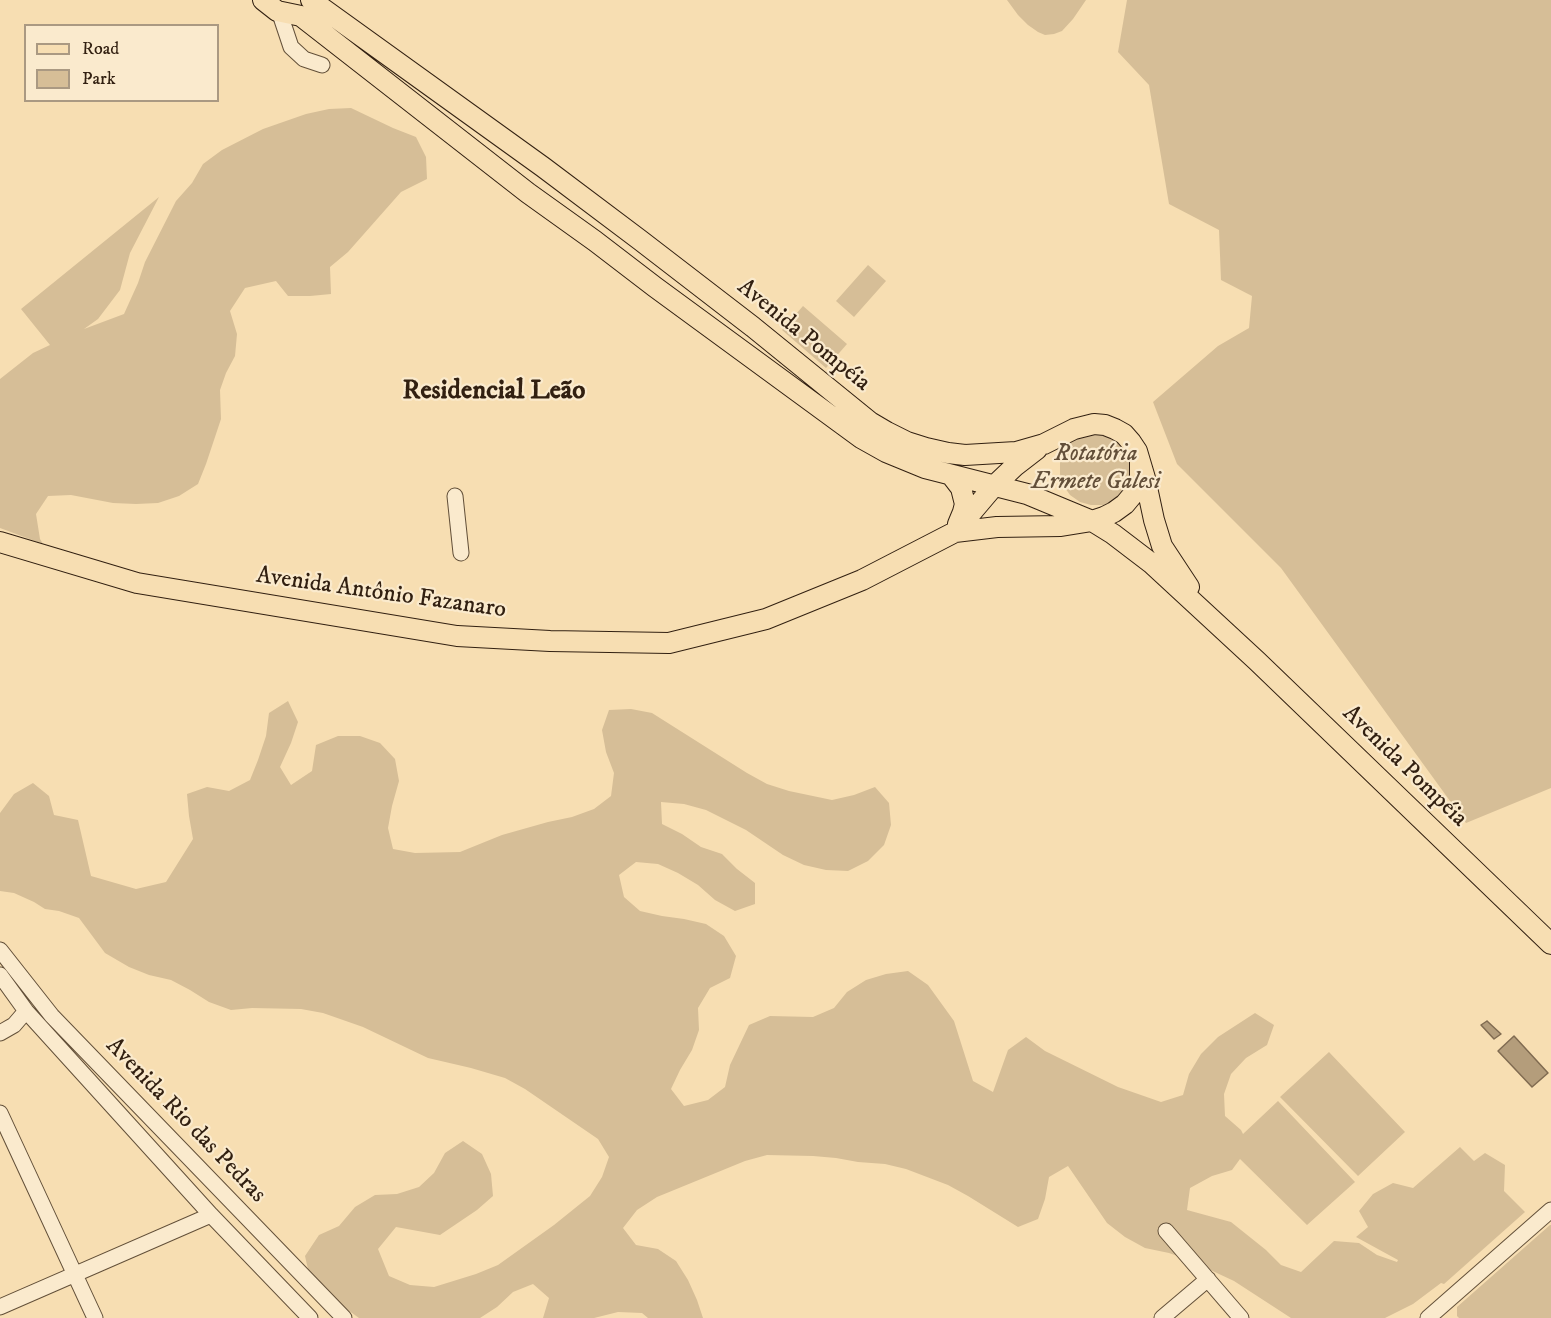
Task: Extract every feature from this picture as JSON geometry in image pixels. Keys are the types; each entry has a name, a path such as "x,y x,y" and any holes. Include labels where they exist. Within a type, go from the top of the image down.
{"main road":[{"name":"Avenida Pompéia","path":"263,0 279,11 301,16 528,193 861,438 903,460 925,468 1027,494 1092,521 1113,534 1151,563 1221,627 1551,944"},
{"name":"Avenida Pompéia","path":"311,0 640,240 753,327 870,422 887,432 926,448 965,455 1016,452 1044,444 1083,425 1105,425 1124,434 1137,452 1162,546 1190,589 1221,627"},
{"path":"470,147 470,135 486,126"},
{"path":"595,241 633,256 638,251 640,240"},
{"name":"Avenida Antônio Fazanaro","path":"955,532 994,486 1015,466 1044,444"},
{"name":"Avenida Antônio Fazanaro","path":"0,542 137,582 457,636 550,641 669,643 766,619 862,580 955,532 997,527 1061,526 1092,521 1114,512 1135,492 1140,477 1140,462"},
{"path":"951,475 961,489 965,504 955,532"}],"street":[{"path":"279,11 291,47 304,59 322,64"},
{"path":"454,496 461,552"},
{"name":"Avenida Rio das Pedras","path":"0,950 52,1016 341,1317"},
{"name":"Avenida Rio das Pedras","path":"0,975 26,1011 211,1215 310,1318"},
{"path":"0,1033 14,1025 26,1011"},
{"path":"0,1113 94,1318"},
{"path":"1428,1318 1551,1210"},
{"path":"0,1307 211,1215"},
{"path":"1166,1231 1241,1318"},
{"path":"1162,1318 1208,1280"}],"green space":[{"path":"1007,0 1086,0 1062,31 1045,35 1028,25"},
{"path":"1127,0 1551,0 1551,788 1466,823 1281,568 1177,464 1153,402 1218,346 1249,328 1252,296 1221,280 1219,230 1169,204 1149,85 1118,52"},
{"path":"351,108 416,137 426,157 427,179 401,192 348,252 330,267 331,294 288,296 276,281 245,288 230,311 237,334 235,356 220,390 221,419 198,484 179,496 158,503 113,503 71,495 48,496 36,514 43,544 0,528 0,379 33,353 50,345 21,309 159,197 130,253 120,290 98,319 84,329 124,314 145,262 176,201 192,183 203,164 222,150 263,129 306,114 329,109"},
{"path":"868,265 886,281 854,317 836,301"},
{"path":"803,306 847,344 826,368 782,330"},
{"name":"Rotatória Ermete Galesi","path":"1105,433 1125,446 1133,469 1125,492 1104,505 1080,502 1070,495 1063,485 1060,462 1071,442 1081,435"},
{"path":"288,701 298,722 280,767 291,785 312,771 316,745 338,736 360,736 380,743 395,759 399,781 388,828 393,849 415,853 460,852 502,835 594,809 611,796 614,773 606,752 602,730 609,710 631,709 652,713 747,773 767,784 789,791 832,800 875,787 889,803 891,825 884,845 868,861 848,871 826,870 804,865 783,855 746,830 706,810 684,804 661,802 662,824 701,847 722,854 755,883 755,904 735,911 715,900 698,885 658,864 636,862 619,875 624,897 640,911 706,924 724,936 736,956 730,978 710,988 698,1008 699,1030 692,1050 671,1089 684,1106 708,1100 725,1087 730,1065 749,1025 770,1016 813,1017 834,1008 847,992 866,980 886,974 908,971 928,985 954,1021 973,1081 993,1092 1008,1050 1026,1037 1045,1051 1118,1087 1161,1102 1183,1095 1189,1074 1201,1054 1218,1037 1255,1013 1274,1025 1267,1045 1246,1058 1231,1074 1224,1094 1225,1116 1243,1134 1278,1101 1355,1182 1307,1225 1240,1159 1232,1170 1212,1176 1190,1188 1187,1210 1231,1222 1281,1265 1301,1272 1334,1241 1359,1243 1377,1255 1397,1262 1398,1260 1356,1237 1368,1227 1359,1211 1373,1194 1393,1183 1413,1188 1460,1147 1474,1161 1485,1153 1505,1165 1504,1191 1525,1212 1444,1284 1441,1283 1413,1304 1385,1318 1291,1318 1234,1281 1189,1260 1145,1248 1125,1237 1107,1223 1068,1166 1049,1177 1038,1219 1018,1227 948,1185 906,1169 836,1158 767,1155 745,1161 657,1197 637,1210 623,1228 636,1245 658,1249 676,1261 688,1280 703,1318 648,1318 642,1313 618,1312 594,1318 543,1318 549,1298 533,1284 513,1292 497,1307 480,1318 359,1318 326,1294 310,1278 305,1256 319,1235 339,1226 355,1207 375,1195 397,1194 419,1187 434,1173 445,1153 463,1141 482,1154 491,1174 493,1196 440,1235 396,1227 378,1249 389,1276 410,1285 434,1287 498,1265 590,1196 602,1177 609,1157 598,1139 505,1078 428,1058 363,1027 323,1013 301,1009 231,1010 209,1002 171,980 129,967 105,953 79,918 45,909 14,893 0,891 0,813 14,794 33,783 49,796 54,815 78,820 91,876 136,889 166,882 193,839 187,794 207,787 229,791 250,780 266,736 269,713"},
{"path":"1329,1052 1405,1132 1358,1176 1280,1097"},
{"path":"1550,1225 1551,1318 1459,1318 1457,1316 1457,1307"}],"shaded area":[{"path":"1487,1021 1501,1034 1494,1039 1481,1025"},
{"path":"1514,1036 1548,1073 1532,1087 1498,1051"}],"district":[{"name":"Residencial Leão","path":"494,392"}]}
